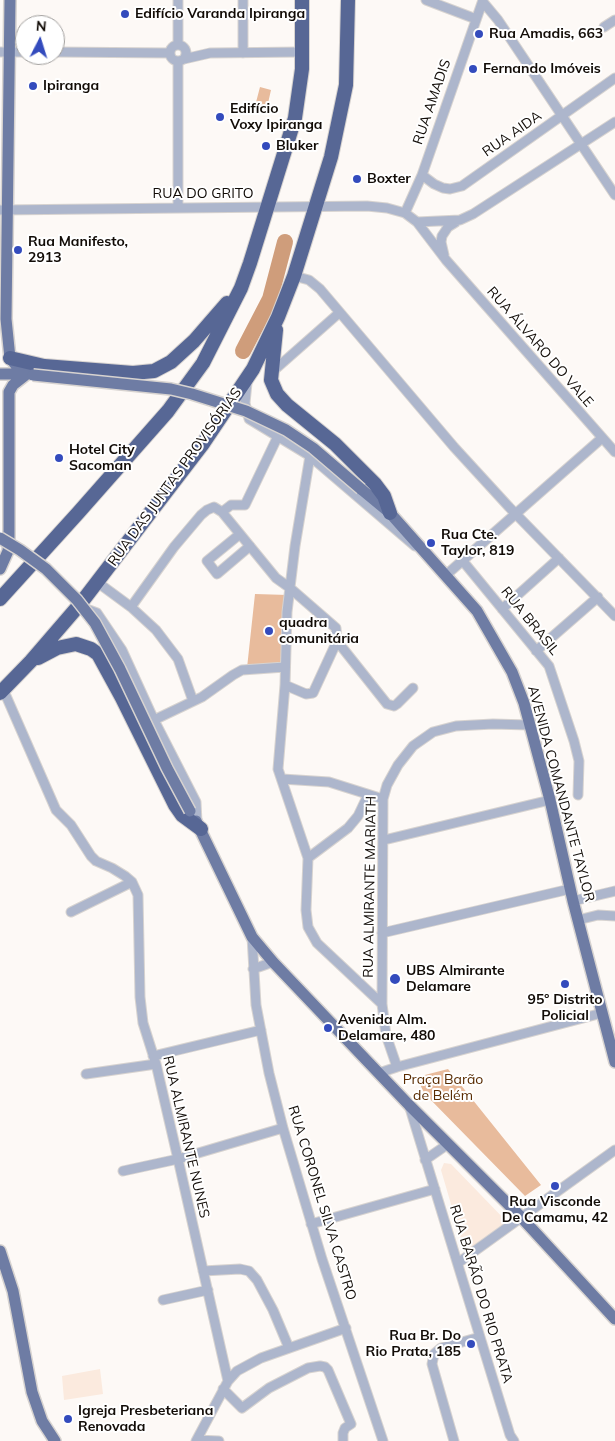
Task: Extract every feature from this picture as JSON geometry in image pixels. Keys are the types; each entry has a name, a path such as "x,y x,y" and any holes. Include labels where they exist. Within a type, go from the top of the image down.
{"highway":[{"path":"0,599 78,514 168,411 203,363 241,288 273,207 295,118 302,52 302,0"},
{"name":"RUA DAS JUNTAS PROVISÓRIAS","path":"2,691 31,662 78,606 202,446 247,378 278,317 294,276 331,157 346,85 348,0"},
{"path":"5,356 44,366 133,373 154,371 171,362 194,341 241,288"},
{"path":"278,317 271,373 271,380 277,394 376,484 384,496 390,513"},
{"path":"31,662 57,648 68,645 84,646 98,654 175,805 188,821 199,826"}],"main road":[{"path":"10,0 5,52 5,356 19,369 30,374"},
{"name":"AVENIDA COMANDANTE TAYLOR","path":"0,374 30,374 171,389 246,411 286,430 313,448 390,513 446,575 477,611 512,672 524,703 615,1062"},
{"path":"0,569 8,551 4,528 9,392 13,385 30,374"},
{"path":"0,538 46,569 77,600 95,623 120,669 167,768 199,826 252,937 273,962 379,1073 521,1217 615,1320"},
{"path":"0,1251 13,1291 32,1392 42,1421 56,1441"}],"street":[{"path":"178,0 181,46 186,53 181,60 178,208"},
{"path":"243,0 243,53"},
{"path":"426,0 476,19"},
{"path":"483,1 498,20 615,195"},
{"name":"RUA AMADIS","path":"405,213 422,175 483,1"},
{"path":"604,27 615,20"},
{"path":"170,53 172,47 181,46 210,53 302,52"},
{"path":"65,52 170,53"},
{"path":"170,53 171,57 181,60 210,53"},
{"name":"RUA AIDA","path":"422,175 434,184 450,190 462,186 615,78"},
{"path":"446,260 441,242 442,236 450,225 486,206 580,143 615,122"},
{"name":"RUA DO GRITO","path":"4,210 377,207 405,213"},
{"name":"RUA ÁLVARO DO VALE","path":"405,213 417,222 446,260 615,452"},
{"path":"417,222 460,220"},
{"path":"294,276 315,284 454,447 615,616"},
{"path":"271,373 340,313"},
{"path":"247,378 245,403 249,419 310,456 412,544 424,551"},
{"path":"222,512 231,505 245,505 278,436"},
{"path":"446,575 602,438"},
{"path":"310,456 290,588 278,769 308,858 306,910 308,927 318,943 382,1004"},
{"path":"131,607 174,547 201,514 214,508 222,512 276,578 336,628 337,638 313,693 306,694 284,685"},
{"path":"240,534 207,561 217,574 250,546"},
{"path":"502,609 560,558"},
{"name":"RUA BRASIL","path":"462,560 550,666 579,762 578,795"},
{"path":"97,582 131,607 156,630 178,659 193,701"},
{"path":"536,651 598,597"},
{"path":"78,606 92,610 100,617 122,650 154,720 196,802 199,826"},
{"path":"337,638 387,704 394,706 413,688"},
{"path":"154,720 193,701 242,670 285,667"},
{"path":"2,691 56,810 71,825 96,861 112,868 132,882 71,912"},
{"name":"RUA ALMIRANTE MARIATH","path":"397,1067 386,1035 382,1004 383,799 388,785 398,765 413,746 433,732 456,726 529,725"},
{"path":"282,780 329,782 383,799"},
{"path":"308,858 348,828 358,816 368,795"},
{"path":"384,840 550,800"},
{"name":"RUA ALMIRANTE NUNES","path":"132,882 138,895 140,997 144,1023 208,1290 226,1385"},
{"path":"382,933 570,889"},
{"path":"573,901 615,891"},
{"path":"578,920 602,915 615,916"},
{"name":"RUA CORONEL SILVA CASTRO","path":"252,937 256,1005 269,1073 283,1128 311,1224 383,1441"},
{"path":"253,969 273,962"},
{"path":"379,1073 602,1013"},
{"path":"86,1074 154,1060 261,1030"},
{"name":"RUA BARÃO DO RIO PRATA","path":"409,1104 511,1439"},
{"path":"123,1171 178,1159 283,1128"},
{"path":"425,1160 448,1144"},
{"path":"458,1263 615,1150"},
{"path":"311,1224 435,1189"},
{"path":"203,1271 240,1269 249,1271 271,1306 289,1348"},
{"path":"163,1300 208,1290"},
{"path":"219,1441 197,1440 226,1385 246,1365 346,1328"},
{"path":"454,1441 432,1364 434,1354 441,1348 480,1337"},
{"path":"226,1385 242,1408 269,1388 308,1368 325,1367 351,1424 345,1428 342,1441"}],"shaded area":[{"path":"444,1163 451,1164 509,1224 487,1243 465,1252 441,1170"},
{"path":"100,1369 103,1394 64,1400 62,1376"}],"green space":[{"path":"260,87 271,90 266,112 254,110"},
{"name":"quadra comunitária","path":"255,594 288,595 284,667 247,668"},
{"name":"Praça Barão de Belém","path":"448,1069 541,1185 525,1196 424,1093 419,1082 421,1076"}],"waterway":[{"path":"243,351 270,299 285,242"}],"place":[{"name":"Edifício Varanda Ipiranga","path":"125,14"},
{"name":"Rua Amadis, 663","path":"479,34"},
{"name":"Fernando Imóveis","path":"473,69"},
{"name":"Ipiranga","path":"33,86"},
{"name":"Edifício Voxy Ipiranga","path":"220,117"},
{"name":"Bluker","path":"266,146"},
{"name":"Boxter","path":"357,179"},
{"name":"Rua Manifesto, 2913","path":"18,250"},
{"name":"Hotel City Sacoman","path":"59,458"},
{"name":"Rua Cte. Taylor, 819","path":"431,543"},
{"name":"quadra comunitária","path":"269,631"},
{"name":"UBS Almirante Delamare","path":"395,979"},
{"name":"95º Distrito Policial","path":"565,984"},
{"name":"Avenida Alm. Delamare, 480","path":"328,1028"},
{"name":"Rua Visconde De Camamu, 42","path":"555,1186"},
{"name":"Rua Br. Do Rio Prata, 185","path":"471,1344"},
{"name":"Igreja Presbeteriana Renovada","path":"68,1419"}]}
